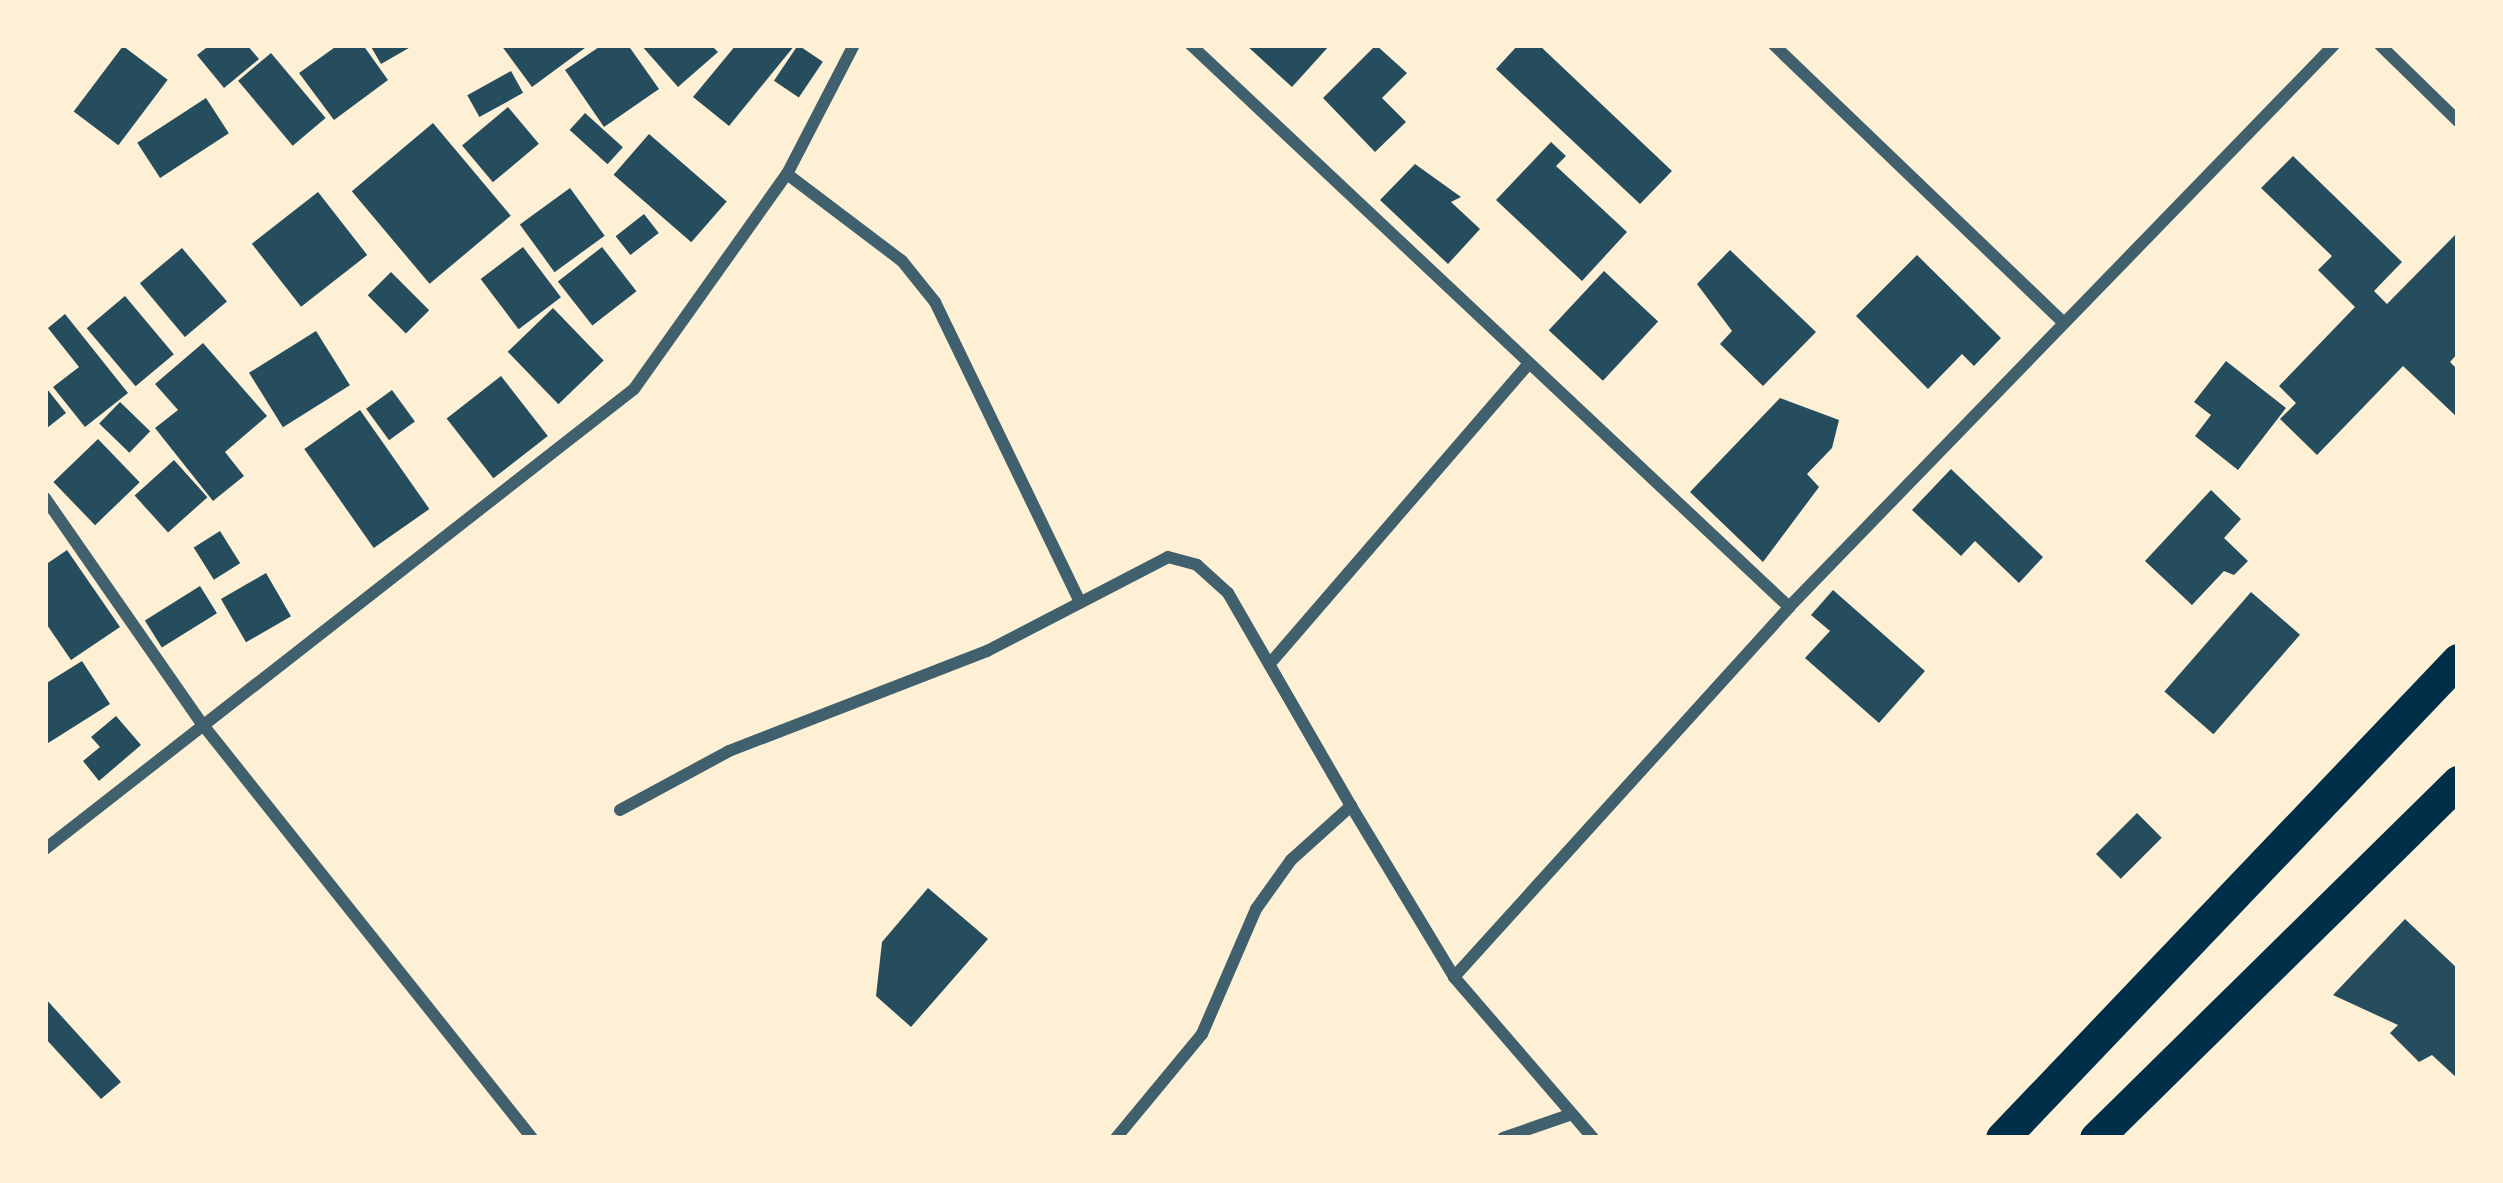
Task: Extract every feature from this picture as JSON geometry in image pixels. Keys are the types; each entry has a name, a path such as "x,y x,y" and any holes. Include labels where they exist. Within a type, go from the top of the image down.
{"highway":[{"path":"2002,1138 2458,660"},
{"path":"2096,1138 2458,782"}],"street":[{"path":"45,849 634,389 788,174 854,45"},
{"path":"1191,45 1789,607"},
{"path":"1774,45 2063,322"},
{"path":"1454,977 1789,607 2334,45"},
{"path":"2380,45 2458,121"},
{"path":"788,174 902,261 935,302 1080,602"},
{"path":"1273,660 1528,365"},
{"path":"45,498 203,725 532,1138"},
{"path":"620,810 729,751 987,651 1136,567 1168,557 1197,565 1228,592 1273,660 1351,806 1454,977 1593,1138"},
{"path":"1116,1138 1202,1034 1256,908 1292,860 1351,806"},
{"path":"1503,1138 1569,1115"}],"building":[{"path":"210,45 247,45 259,59 224,88 197,55"},
{"path":"338,45 363,45 388,80 334,120 299,73"},
{"path":"370,45 414,45 381,64"},
{"path":"501,45 589,45 532,87"},
{"path":"602,45 628,45 659,89 604,127 565,70"},
{"path":"641,45 711,45 718,52 678,87"},
{"path":"736,45 795,45 729,126 693,97"},
{"path":"798,45 823,62 799,97 774,81"},
{"path":"1246,45 1330,45 1292,87"},
{"path":"1376,45 1407,73 1382,98 1406,122 1375,152 1323,98"},
{"path":"1518,45 1539,45 1672,171 1640,204 1496,69"},
{"path":"123,46 168,80 118,145 74,111"},
{"path":"271,53 326,118 293,146 238,81"},
{"path":"511,71 523,93 479,117 467,95"},
{"path":"206,98 229,133 160,178 137,143"},
{"path":"508,107 539,144 493,182 462,146"},
{"path":"585,113 623,147 608,164 570,130"},
{"path":"433,123 511,216 430,284 352,191"},
{"path":"649,134 727,202 691,242 614,175"},
{"path":"1551,142 1566,156 1556,166 1627,232 1582,281 1496,200"},
{"path":"2293,156 2402,262 2374,291 2387,304 2458,232 2458,353 2450,362 2458,370 2458,418 2403,366 2317,455 2280,419 2296,403 2279,386 2355,307 2318,270 2332,256 2261,188"},
{"path":"1415,164 1461,197 1451,202 1480,229 1448,264 1380,200"},
{"path":"570,188 605,236 555,272 520,224"},
{"path":"318,192 367,255 301,307 252,244"},
{"path":"644,214 659,233 630,255 616,236"},
{"path":"523,247 561,297 519,329 481,279"},
{"path":"602,247 636,291 592,326 558,281"},
{"path":"182,248 227,302 185,337 140,283"},
{"path":"1730,250 1816,332 1763,386 1720,344 1732,331 1697,284"},
{"path":"1917,255 2001,338 1974,366 1962,354 1928,389 1856,316"},
{"path":"1604,271 1658,321 1603,381 1549,330"},
{"path":"391,272 429,310 406,334 368,295"},
{"path":"125,296 174,354 136,386 87,328"},
{"path":"553,308 604,361 558,404 508,352"},
{"path":"65,314 128,393 85,427 53,387 79,367 48,328"},
{"path":"316,331 350,385 283,427 249,373"},
{"path":"203,343 267,416 225,452 244,476 213,501 155,428 178,410 155,384"},
{"path":"2226,361 2286,408 2238,470 2195,436 2211,415 2194,402"},
{"path":"501,376 548,436 493,478 447,418"},
{"path":"392,390 415,422 389,440 366,409"},
{"path":"45,391 66,413 47,428"},
{"path":"1780,398 1839,420 1832,448 1807,474 1819,487 1763,562 1690,492"},
{"path":"120,402 150,431 129,453 99,424"},
{"path":"360,410 429,509 374,548 304,449"},
{"path":"98,439 140,482 95,525 53,482"},
{"path":"174,460 207,497 168,533 135,495"},
{"path":"1951,469 2043,557 2019,583 1975,541 1961,556 1912,510"},
{"path":"2211,490 2241,519 2224,538 2248,561 2234,575 2224,571 2192,605 2145,561"},
{"path":"220,531 240,563 214,580 194,547"},
{"path":"67,550 120,627 71,660 45,622 45,565"},
{"path":"266,573 291,616 246,642 221,599"},
{"path":"200,586 217,613 162,648 145,620"},
{"path":"1833,590 1925,671 1879,723 1805,658 1830,631 1811,615"},
{"path":"2251,592 2300,635 2213,734 2164,692"},
{"path":"82,661 110,704 45,745 45,684"},
{"path":"116,716 141,745 99,781 83,761 100,747 91,737"},
{"path":"2137,813 2162,838 2121,879 2096,854"},
{"path":"928,888 988,939 911,1027 876,996 882,942"},
{"path":"2405,919 2458,969 2458,1079 2432,1055 2419,1062 2390,1033 2398,1025 2333,995"},
{"path":"45,998 121,1082 101,1099 45,1038"}]}
